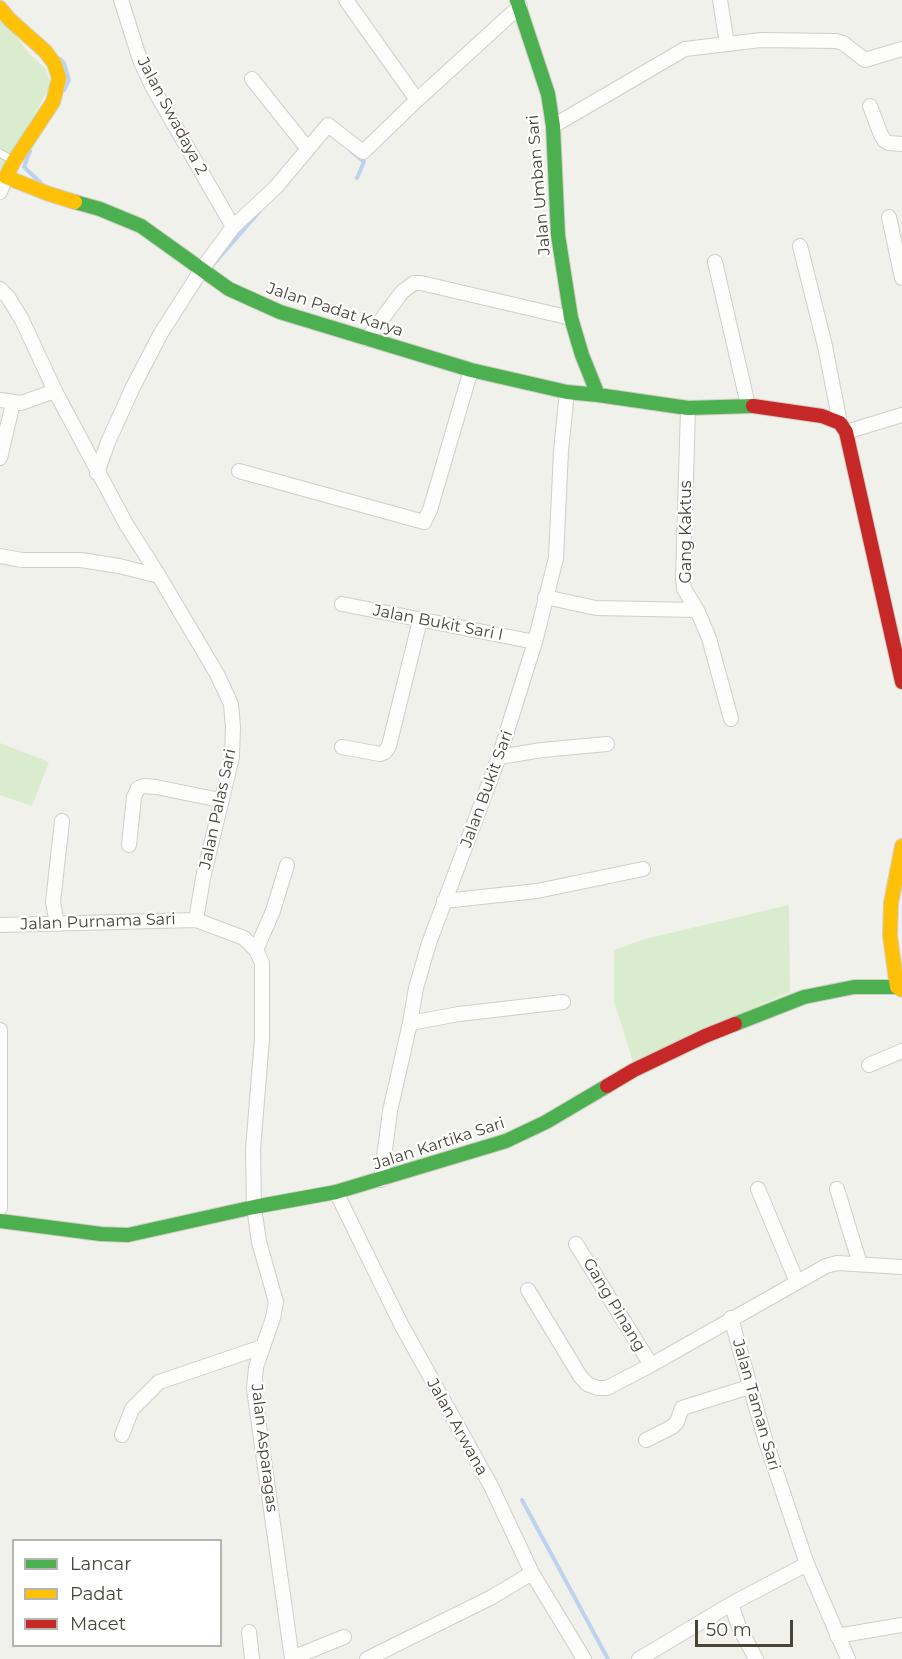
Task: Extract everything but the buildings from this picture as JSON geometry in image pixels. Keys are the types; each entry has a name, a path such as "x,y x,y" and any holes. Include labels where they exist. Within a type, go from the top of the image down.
{"street":[{"name":"Jalan Swadaya 2","path":"121,0 140,60 152,86 233,227"},
{"path":"346,0 417,99"},
{"path":"720,0 727,44"},
{"path":"97,473 108,442 133,387 161,333 202,269 233,227 276,187 328,125 363,152 519,3"},
{"name":"Jalan Umban Sari","path":"519,3 548,94 553,126 558,235 572,318 582,355 598,395"},
{"path":"0,8 45,51 58,72 59,78 53,102 14,161 0,192"},
{"path":"553,126 685,49 761,40 836,41 865,60 902,48"},
{"path":"252,79 307,148"},
{"path":"870,106 885,141 902,144"},
{"name":"Jalan Padat Karya","path":"6,177 49,194 100,209 141,226 229,289 280,312 471,369 567,392 598,395"},
{"path":"889,217 902,278"},
{"path":"800,246 902,682"},
{"path":"714,262 748,405"},
{"path":"367,339 402,291 414,283 572,318"},
{"name":"Jalan Palas Sari","path":"0,289 8,297 22,320 97,473 217,674 231,704 232,757 220,800 196,920"},
{"path":"239,471 424,522 430,510 471,369"},
{"path":"0,458 6,402 21,403 55,391"},
{"name":"Jalan Bukit Sari","path":"381,1180 390,1112 416,988 444,901 499,757 535,642 555,558 567,392"},
{"path":"598,395 688,408 748,405 822,416 843,427 902,415"},
{"name":"Gang Kaktus","path":"688,408 684,589 697,610 709,639 731,719"},
{"path":"0,556 22,560 81,560 159,576"},
{"path":"545,597 596,608 697,610"},
{"name":"Jalan Bukit Sari I","path":"342,604 535,642"},
{"path":"342,747 380,754 385,752 389,746 420,620"},
{"path":"499,757 542,750 607,744"},
{"path":"129,845 134,797 138,788 156,787 220,800"},
{"path":"57,924 52,902 62,821"},
{"path":"900,989 890,936 891,903 902,846"},
{"path":"255,950 273,911 287,865"},
{"path":"444,901 537,891 643,869"},
{"path":"196,920 244,938 255,950 262,963 262,1028 253,1149 254,1207"},
{"name":"Jalan Purnama Sari","path":"0,925 196,920"},
{"name":"Jalan Kartika Sari","path":"0,1221 101,1234 128,1235 381,1180 506,1142 546,1122 634,1070 705,1036 804,997 854,987 900,989"},
{"path":"410,1023 459,1014 563,1002"},
{"path":"0,1030 0,1208"},
{"path":"869,1065 902,1051"},
{"path":"758,1189 797,1282"},
{"path":"837,1189 860,1264"},
{"name":"Jalan Arwana","path":"336,1191 402,1326 490,1486 532,1573 584,1659"},
{"name":"Jalan Asparagas","path":"254,1207 259,1242 276,1302 273,1318 256,1367 254,1389 292,1658"},
{"name":"Gang Pinang","path":"576,1244 651,1365"},
{"name":"Jalan Taman Sari","path":"848,1659 807,1564 749,1387 732,1318 826,1266 837,1263 902,1267"},
{"path":"528,1290 587,1384 598,1388 607,1388 732,1318"},
{"path":"122,1435 132,1409 159,1382 262,1347"},
{"path":"646,1440 672,1427 677,1422 682,1408 749,1387"},
{"path":"639,1659 731,1604 807,1564"},
{"path":"367,1659 492,1598 532,1573"},
{"path":"731,1604 739,1627 756,1659"},
{"path":"837,1636 902,1625"},
{"path":"249,1632 252,1659"},
{"path":"292,1658 344,1637"}],"lane":[{"path":"0,153 14,161"}],"green space":[{"path":"0,14 30,55 46,69 51,84 0,172"},
{"path":"0,743 49,762 32,806 0,795"},
{"path":"789,905 790,992 633,1062 614,1001 614,950 645,939"}],"waterway":[{"path":"60,59 64,63 69,80 64,90"},
{"path":"30,151 24,167 41,183"},
{"path":"351,151 364,162 357,178"},
{"path":"212,266 260,211"},
{"path":"522,1500 608,1659"}],"traffic: fast":[{"path":"517,0 548,94 553,126 558,235 571,318 582,355 598,395 688,408 753,406"},
{"path":"75,202 100,209 141,226 229,289 280,312 471,370 567,392 598,395"},
{"path":"735,1024 804,997 854,987 897,987"},
{"path":"0,1221 101,1234 128,1235 254,1207 336,1192 506,1141 546,1122 607,1086"}],"traffic: slow":[{"path":"0,8 45,51 54,63 59,78 53,102 6,177 75,202"},
{"path":"902,846 891,903 890,936 897,987 902,990"}],"traffic: jam":[{"path":"753,406 822,416 840,423 846,432 902,682"},
{"path":"607,1086 634,1070 735,1024"}]}
